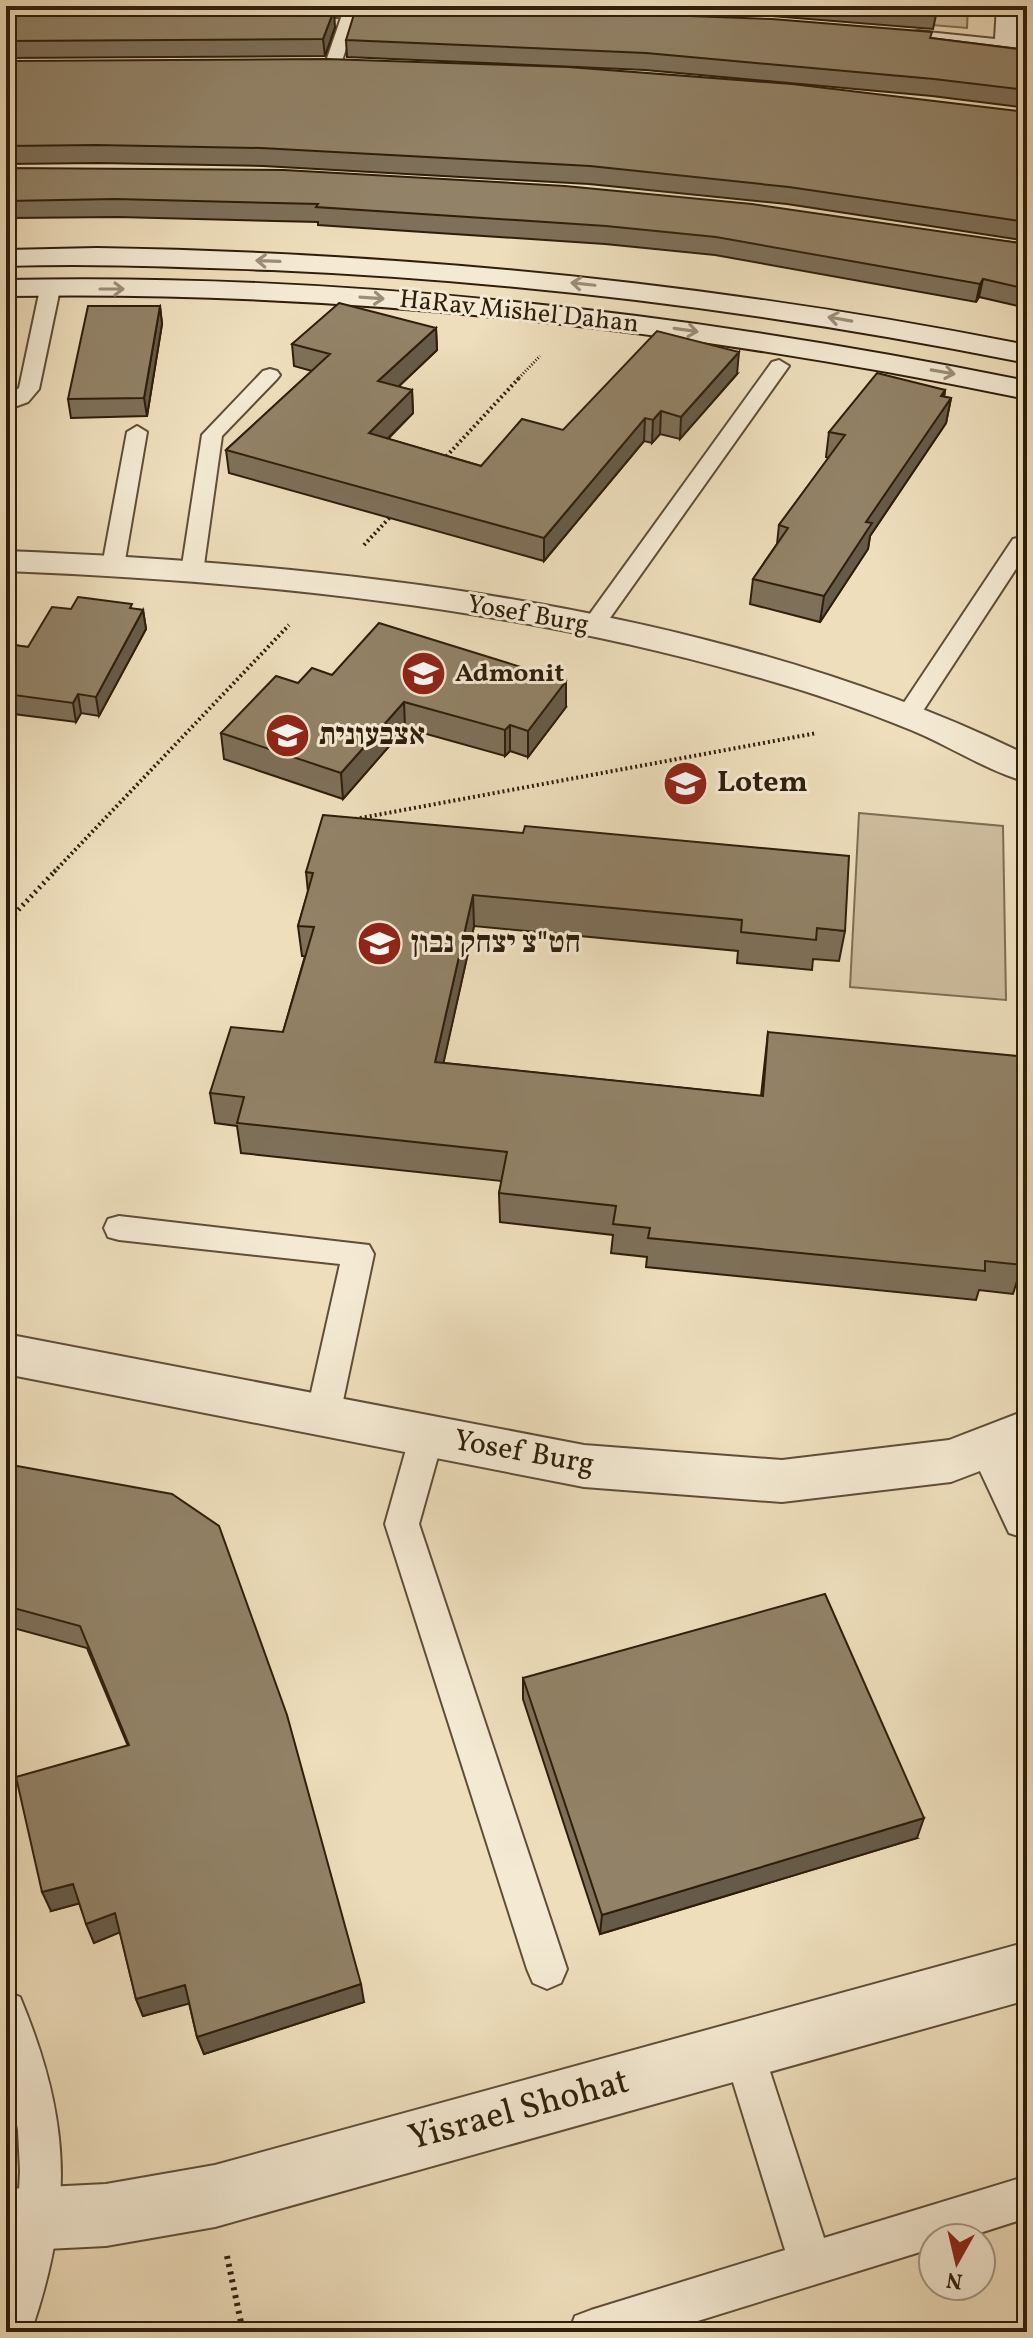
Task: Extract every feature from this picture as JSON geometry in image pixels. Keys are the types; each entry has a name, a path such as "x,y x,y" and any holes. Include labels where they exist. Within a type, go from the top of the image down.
{"street":[{"path":"901,37 1017,48 1009,6"},
{"path":"194,9 452,11"},
{"path":"630,17 660,12 689,20"},
{"path":"302,67 358,67"},
{"name":"HaRav Mishel Dahan","path":"6,258 305,263 481,274 653,292 823,316 1027,354"},
{"name":"HaRav Mishel Dahan","path":"6,288 322,295 499,308 640,323 808,348 1027,390"},
{"name":"Yosef Burg","path":"6,561 192,572 418,596 592,627 716,655 908,715 1027,770"},
{"name":"Yosef Burg","path":"11,1354 584,1466 782,1481 951,1461 1010,1437"},
{"path":"1010,1437 1027,1517"},
{"name":"Yisrael Shohat","path":"23,2220 141,2211 215,2196 1027,1971"}],"lane":[{"path":"332,67 341,8"},
{"path":"6,404 21,398 29,389 50,289"},
{"path":"592,627 779,366"},
{"path":"192,572 212,435 270,375"},
{"path":"113,566 137,432"},
{"path":"908,715 1021,544"},
{"path":"119,1228 358,1254 323,1415"},
{"path":"427,1435 402,1524 547,1969"},
{"path":"6,2011 22,2045 36,2093 42,2153 23,2220 26,2291 9,2332"},
{"path":"743,2050 811,2265"},
{"path":"591,2332 1027,2197"}],"path":[{"path":"354,820 908,715"},
{"path":"215,2196 243,2332"}],"shaded area":[{"path":"706,6 968,6 967,28"},
{"path":"859,813 1003,826 1006,1000 850,987"}],"building":[{"path":"49,6 266,6 265,9 334,10 323,39 6,41 6,9 48,9"},
{"path":"377,6 772,19 932,32 930,38 1027,50 1027,90 646,53 346,40 355,11 375,11"},
{"path":"837,6 937,6 935,14"},
{"path":"326,59 568,67 792,84 1027,112 1027,222 789,187 590,166 261,148 6,146 6,61"},
{"path":"6,168 284,170 565,186 752,204 1027,244 1027,289 983,279 980,284 716,237 606,226 316,207 318,204 115,199 6,203"},
{"path":"339,303 436,328 378,381 412,390 369,433 481,466 522,419 563,430 657,331 739,352 681,417 661,411 653,420 645,418 544,538 226,450 330,354 292,344"},
{"path":"88,306 160,306 144,398 68,399"},
{"path":"877,373 945,390 941,396 951,398 866,522 872,523 824,596 753,579 788,528 779,525 845,435 829,432"},
{"path":"78,597 132,604 130,608 143,610 96,697 78,694 73,703 6,694 6,644 28,647 52,607 71,609"},
{"path":"379,623 566,681 528,731 510,725 505,730 404,702 341,773 221,733 276,676 298,683 312,668 332,675"},
{"path":"323,815 523,833 525,826 849,856 845,931 817,928 816,940 741,932 742,920 473,895 435,1062 763,1096 768,1032 1017,1056 1022,1265 985,1261 985,1271 648,1238 650,1228 613,1224 616,1206 499,1193 507,1152 237,1123 244,1097 210,1093 231,1027 283,1032 314,927 298,926 313,873 306,872"},
{"path":"6,1464 172,1494 219,1526 287,1715 361,1984 197,2037 185,1985 136,1999 115,1913 86,1924 73,1884 42,1892 16,1777 129,1745 80,1626 6,1606"},
{"path":"825,1594 924,1818 602,1915 523,1678"}],"place":[{"name":"Admonit","path":"424,674"},
{"name":"אצבעונית","path":"288,736"},
{"name":"Lotem","path":"686,783"},
{"name":"חט\"צ יצחק נבון","path":"380,944"}]}
